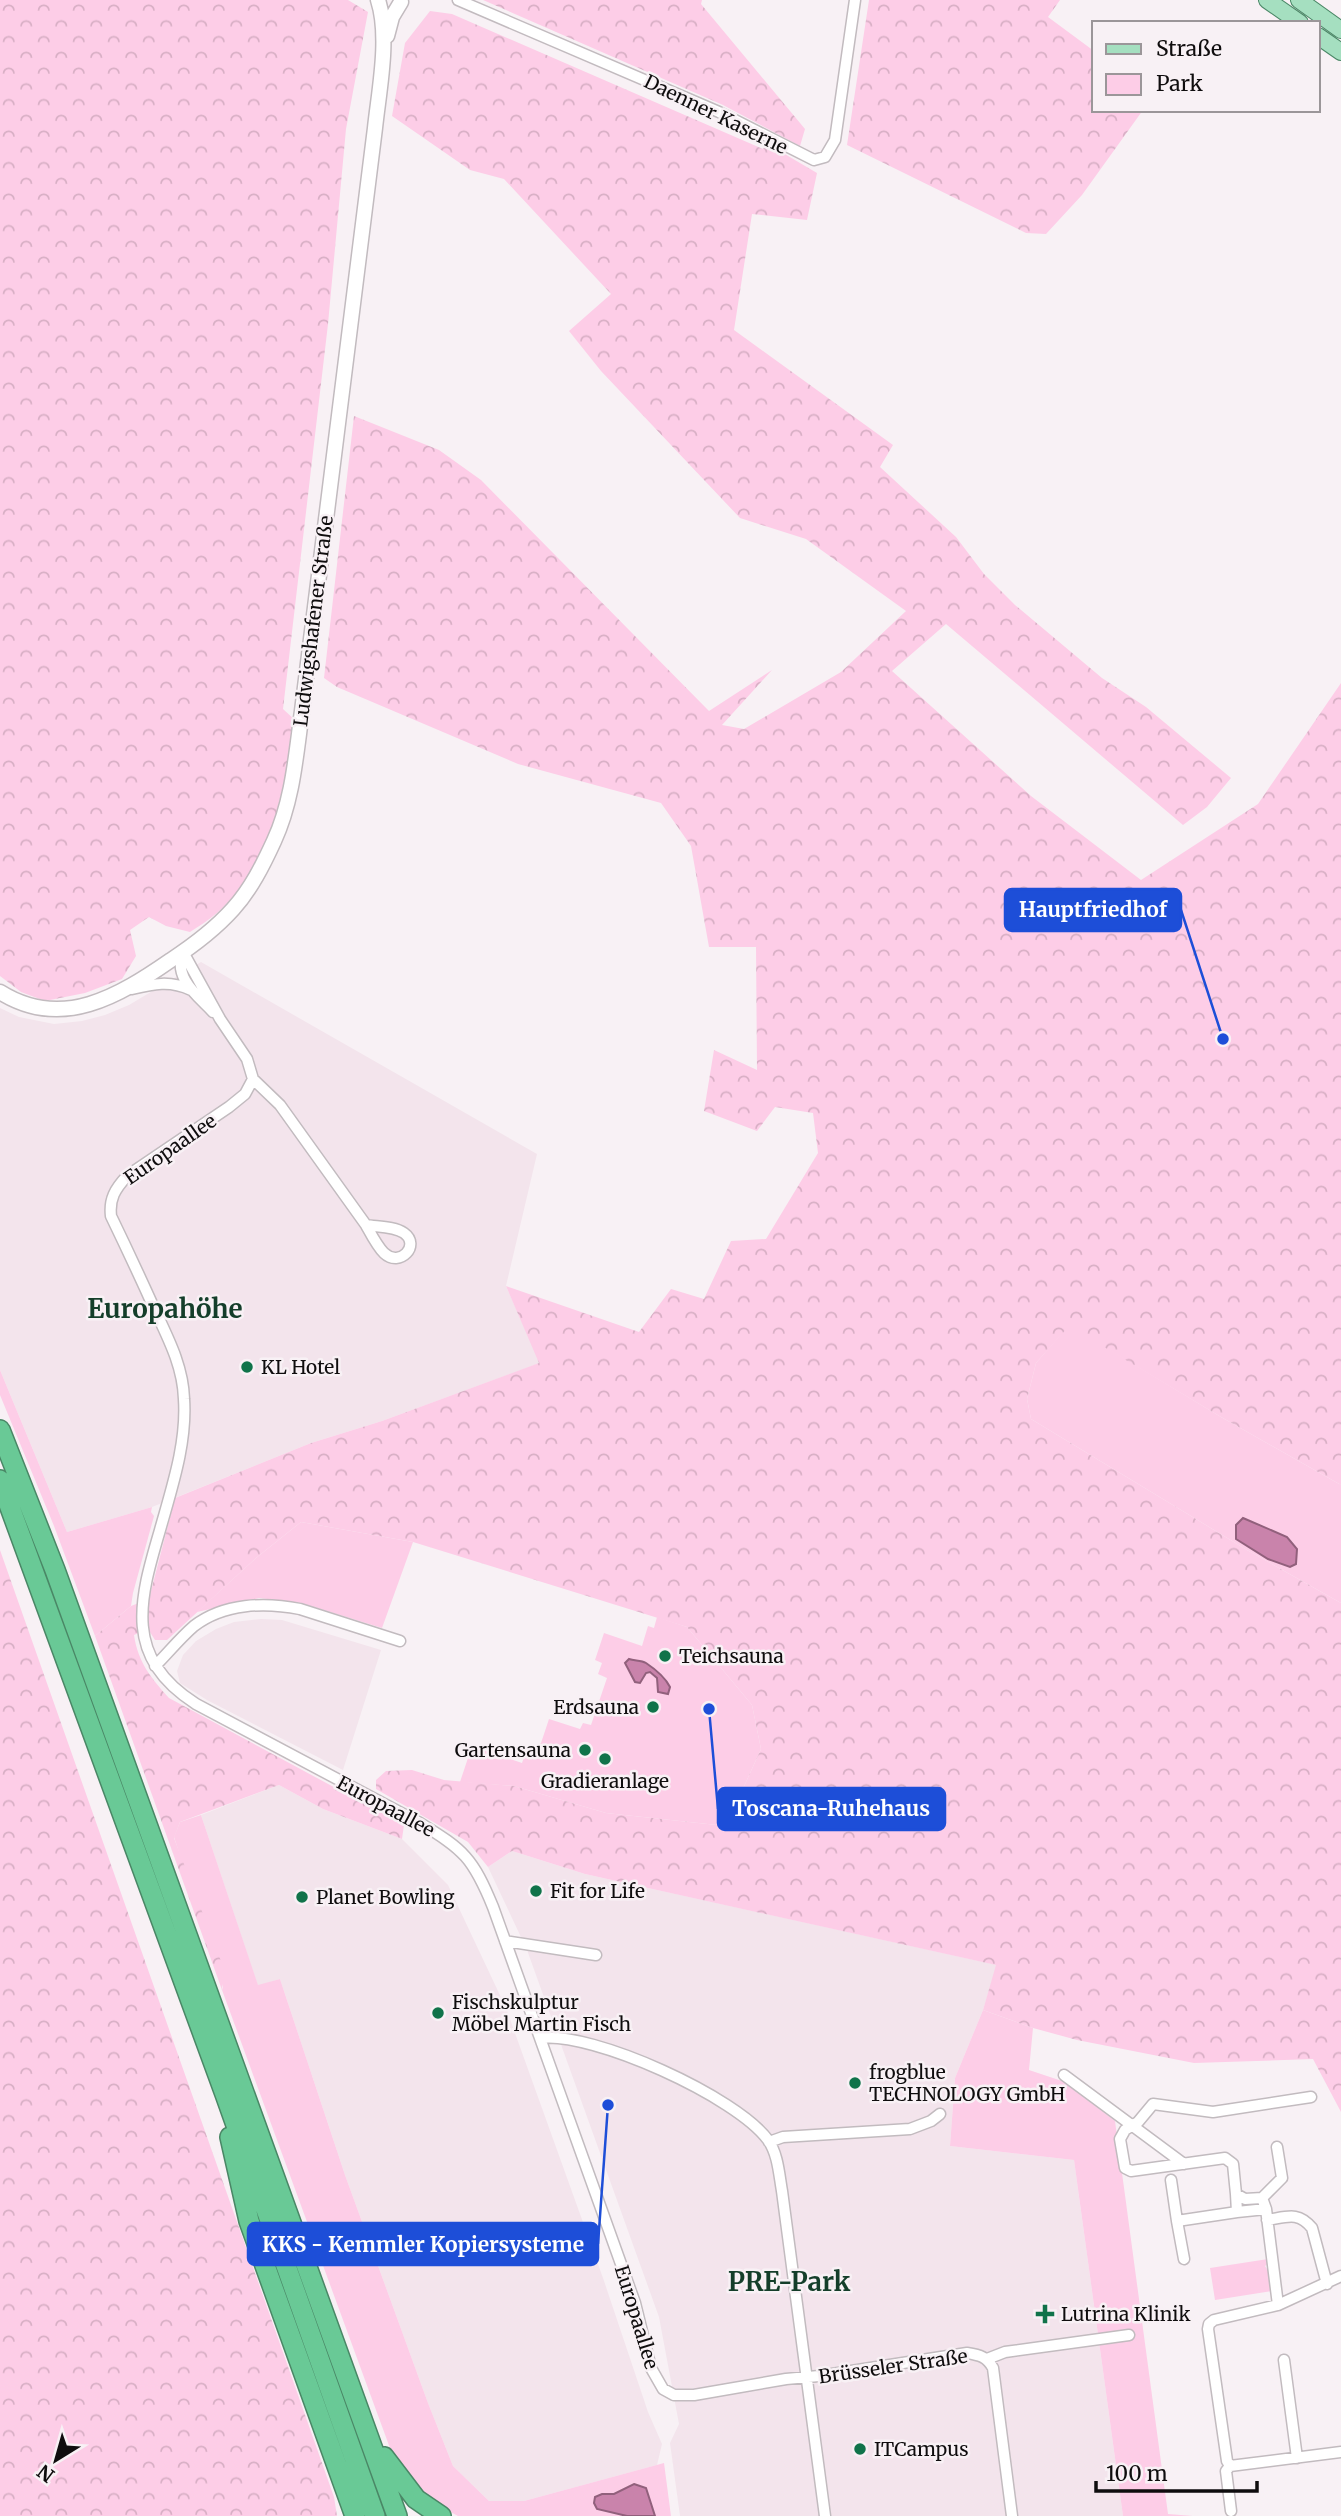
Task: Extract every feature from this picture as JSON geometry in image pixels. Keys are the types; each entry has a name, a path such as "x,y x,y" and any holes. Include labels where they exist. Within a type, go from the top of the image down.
{"highway":[{"path":"0,1430 55,1570 397,2516"},
{"path":"0,1480 225,2094 375,2516"},
{"path":"225,2094 232,2152 249,2221 355,2516"},
{"path":"363,2423 399,2479 416,2499 441,2516"},
{"path":"346,2489 349,2516"}],"main road":[{"path":"1267,0 1297,21"},
{"path":"1299,0 1341,30 1330,44"}],"street":[{"path":"380,0 390,3 404,1"},
{"name":"Ludwigshafener Straße","path":"380,0 382,55"},
{"name":"Daenner Kaserne","path":"458,0 719,112 814,160 825,156 835,140 855,0"},
{"name":"Ludwigshafener Straße","path":"0,992 33,1006 52,1009 84,1007 121,992 183,952 218,924 244,895 274,841 288,802 302,711 382,55 392,17 404,1"},
{"path":"183,952 181,972 193,991 220,1019"},
{"path":"183,952 220,1019 247,1059 253,1079 280,1105 366,1226"},
{"path":"121,992 164,983 177,984 193,991"},
{"name":"Europaallee","path":"253,1079 245,1094 229,1107 127,1176 115,1191 110,1206 111,1216 174,1352 183,1384 185,1424 179,1456 142,1602 144,1634 155,1666 172,1688 196,1704 420,1823 450,1842 466,1856 480,1875 635,2303 651,2368 663,2389 683,2396 806,2377"},
{"path":"155,1666 193,1627 204,1620 251,1605 300,1609 400,1641"},
{"path":"505,1941 596,1955"},
{"path":"540,2038 567,2038 614,2052 677,2077 736,2113 760,2131 769,2142 775,2154 782,2191 825,2516"},
{"path":"1064,2075 1184,2164"},
{"path":"1237,2212 1233,2164 1226,2158 1131,2171 1125,2168 1120,2139 1125,2130 1138,2122 1153,2104 1213,2112 1311,2096"},
{"path":"769,2142 783,2137 910,2129 931,2121 940,2114"},
{"path":"1277,2147 1282,2178 1265,2209 1278,2305"},
{"path":"1171,2180 1184,2259"},
{"path":"1236,2194 1265,2209 1297,2216 1306,2221 1312,2228 1327,2284"},
{"path":"1177,2221 1265,2209"},
{"path":"1230,2466 1227,2461 1209,2324 1214,2320 1278,2305 1341,2276"},
{"path":"987,2359 1005,2351 1129,2334"},
{"name":"Brüsseler Straße","path":"806,2377 967,2353 987,2359 993,2368 1012,2516"},
{"path":"1284,2360 1297,2458"},
{"path":"1231,2511 1226,2471 1230,2466 1341,2452"}],"shaded area":[{"name":"Europahöhe","path":"201,962 537,1154 506,1286 540,1363 382,1421 311,1443 152,1507 67,1532 0,1370 0,1008 19,1017 54,1024 82,1021 129,1005"},
{"path":"1243,1518 1287,1537 1297,1549 1296,1564 1290,1567 1268,1559 1236,1539 1236,1525"},
{"path":"282,1620 381,1650 343,1770 207,1700 180,1683 177,1671 183,1655 196,1641 234,1622"},
{"path":"629,1659 644,1662 660,1674 670,1687 668,1694 658,1692 657,1678 650,1672 646,1673 640,1683 635,1682 625,1663"},
{"path":"279,1785 323,1809 402,1839 448,1885 506,2008 648,2412 662,2444 657,2465 524,2501 489,2501 453,2466 345,2175 280,1979 258,1986 201,1815"},
{"name":"PRE-Park","path":"512,1851 585,1874 997,1965 983,2010 955,2078 950,2146 1074,2160 1123,2516 680,2516 670,2443 679,2424 659,2317 527,1950 488,1867"},
{"path":"634,2484 646,2488 655,2516 627,2516 597,2509 595,2497 614,2494"}],"green space":[{"path":"0,0 348,0 368,12 346,129 328,324 283,709 295,720 286,773 273,824 252,872 214,916 190,932 166,926 149,917 130,930 136,956 122,979 85,993 45,1001 21,992 0,976"},
{"path":"483,0 702,0 701,4 805,129 800,146 723,105"},
{"path":"869,0 1060,0 1048,17 1092,50 1092,112 1142,112 1082,195 1046,234 1026,233 847,145"},
{"path":"430,11 452,14 763,149 766,143 817,173 807,220 752,214 734,330 893,445 880,467 956,537 984,574 1015,605 1102,678 1146,707 1231,778 1207,807 1183,825 946,624 892,671 1031,796 1141,880 1258,804 1341,683 1341,1485 1069,1326 1036,1363 1027,1399 1031,1419 1247,1550 1341,1603 1341,2112 1313,2059 1194,2063 1077,2040 983,2010 996,1965 585,1874 512,1851 488,1867 468,1842 376,1789 376,1780 386,1771 412,1770 444,1780 514,1786 606,1813 726,1826 761,1749 752,1705 687,1627 413,1542 301,1522 256,1558 167,1640 155,1640 148,1629 134,1635 139,1653 151,1676 169,1698 404,1825 402,1839 323,1809 279,1785 180,1822 174,1838 224,1969 222,1990 95,1636 131,1606 149,1599 175,1498 311,1443 382,1421 539,1363 506,1286 639,1332 671,1289 704,1299 731,1241 766,1239 818,1153 813,1113 775,1107 757,1131 704,1111 714,1050 757,1070 756,947 709,947 691,846 661,803 518,764 337,687 324,678 354,416 439,450 481,480 709,711 772,670 722,725 744,729 841,672 906,611 806,539 740,518 601,371 569,331 611,294 504,179 470,170 392,116 405,43"},
{"path":"1069,1325 1221,1417 1341,1485 1341,1603 1247,1550 1031,1419 1027,1399 1036,1363"},
{"path":"0,1370 67,1532 152,1507 154,1516 131,1606 95,1636 54,1526 0,1395"},
{"path":"301,1522 413,1542 382,1628 301,1603 259,1598 197,1612 256,1558"},
{"path":"0,1550 334,2497 337,2516 0,2516"},
{"path":"657,1617 687,1627 752,1705 761,1749 726,1826 606,1813 514,1786 460,1782 472,1746 482,1753 483,1750 522,1763 526,1751 541,1743 549,1719 580,1729 583,1723 591,1725 607,1678 598,1674 602,1663 595,1660 604,1633 642,1646 648,1626 654,1628"},
{"path":"201,1815 258,1985 280,1979 345,2175 453,2466 489,2501 524,2501 664,2463 671,2516 458,2516 416,2493 398,2470 222,1990 174,1837 180,1822"},
{"path":"983,2010 1033,2028 1029,2070 1062,2081 1115,2121 1168,2514 1193,2516 1123,2516 1074,2160 950,2146 955,2078"},
{"path":"1268,2259 1265,2266 1269,2272 1272,2291 1215,2300 1210,2268"}],"place":[{"name":"Hauptfriedhof","path":"1223,1039"},
{"name":"KL Hotel","path":"247,1367"},
{"name":"Teichsauna","path":"665,1656"},
{"name":"Erdsauna","path":"653,1707"},
{"name":"Toscana-Ruhehaus","path":"709,1709"},
{"name":"Gartensauna","path":"585,1750"},
{"name":"Gradieranlage","path":"605,1759"},
{"name":"Fit for Life","path":"536,1891"},
{"name":"Planet Bowling","path":"302,1897"},
{"name":"Fischskulptur Möbel Martin Fisch","path":"438,2013"},
{"name":"frogblue TECHNOLOGY GmbH","path":"855,2083"},
{"name":"KKS - Kemmler Kopiersysteme","path":"608,2105"},
{"name":"Lutrina Klinik","path":"1045,2314"},
{"name":"ITCampus","path":"860,2449"}],"district":[{"name":"Europahöhe","path":"165,1308"},
{"name":"PRE-Park","path":"789,2281"}]}
